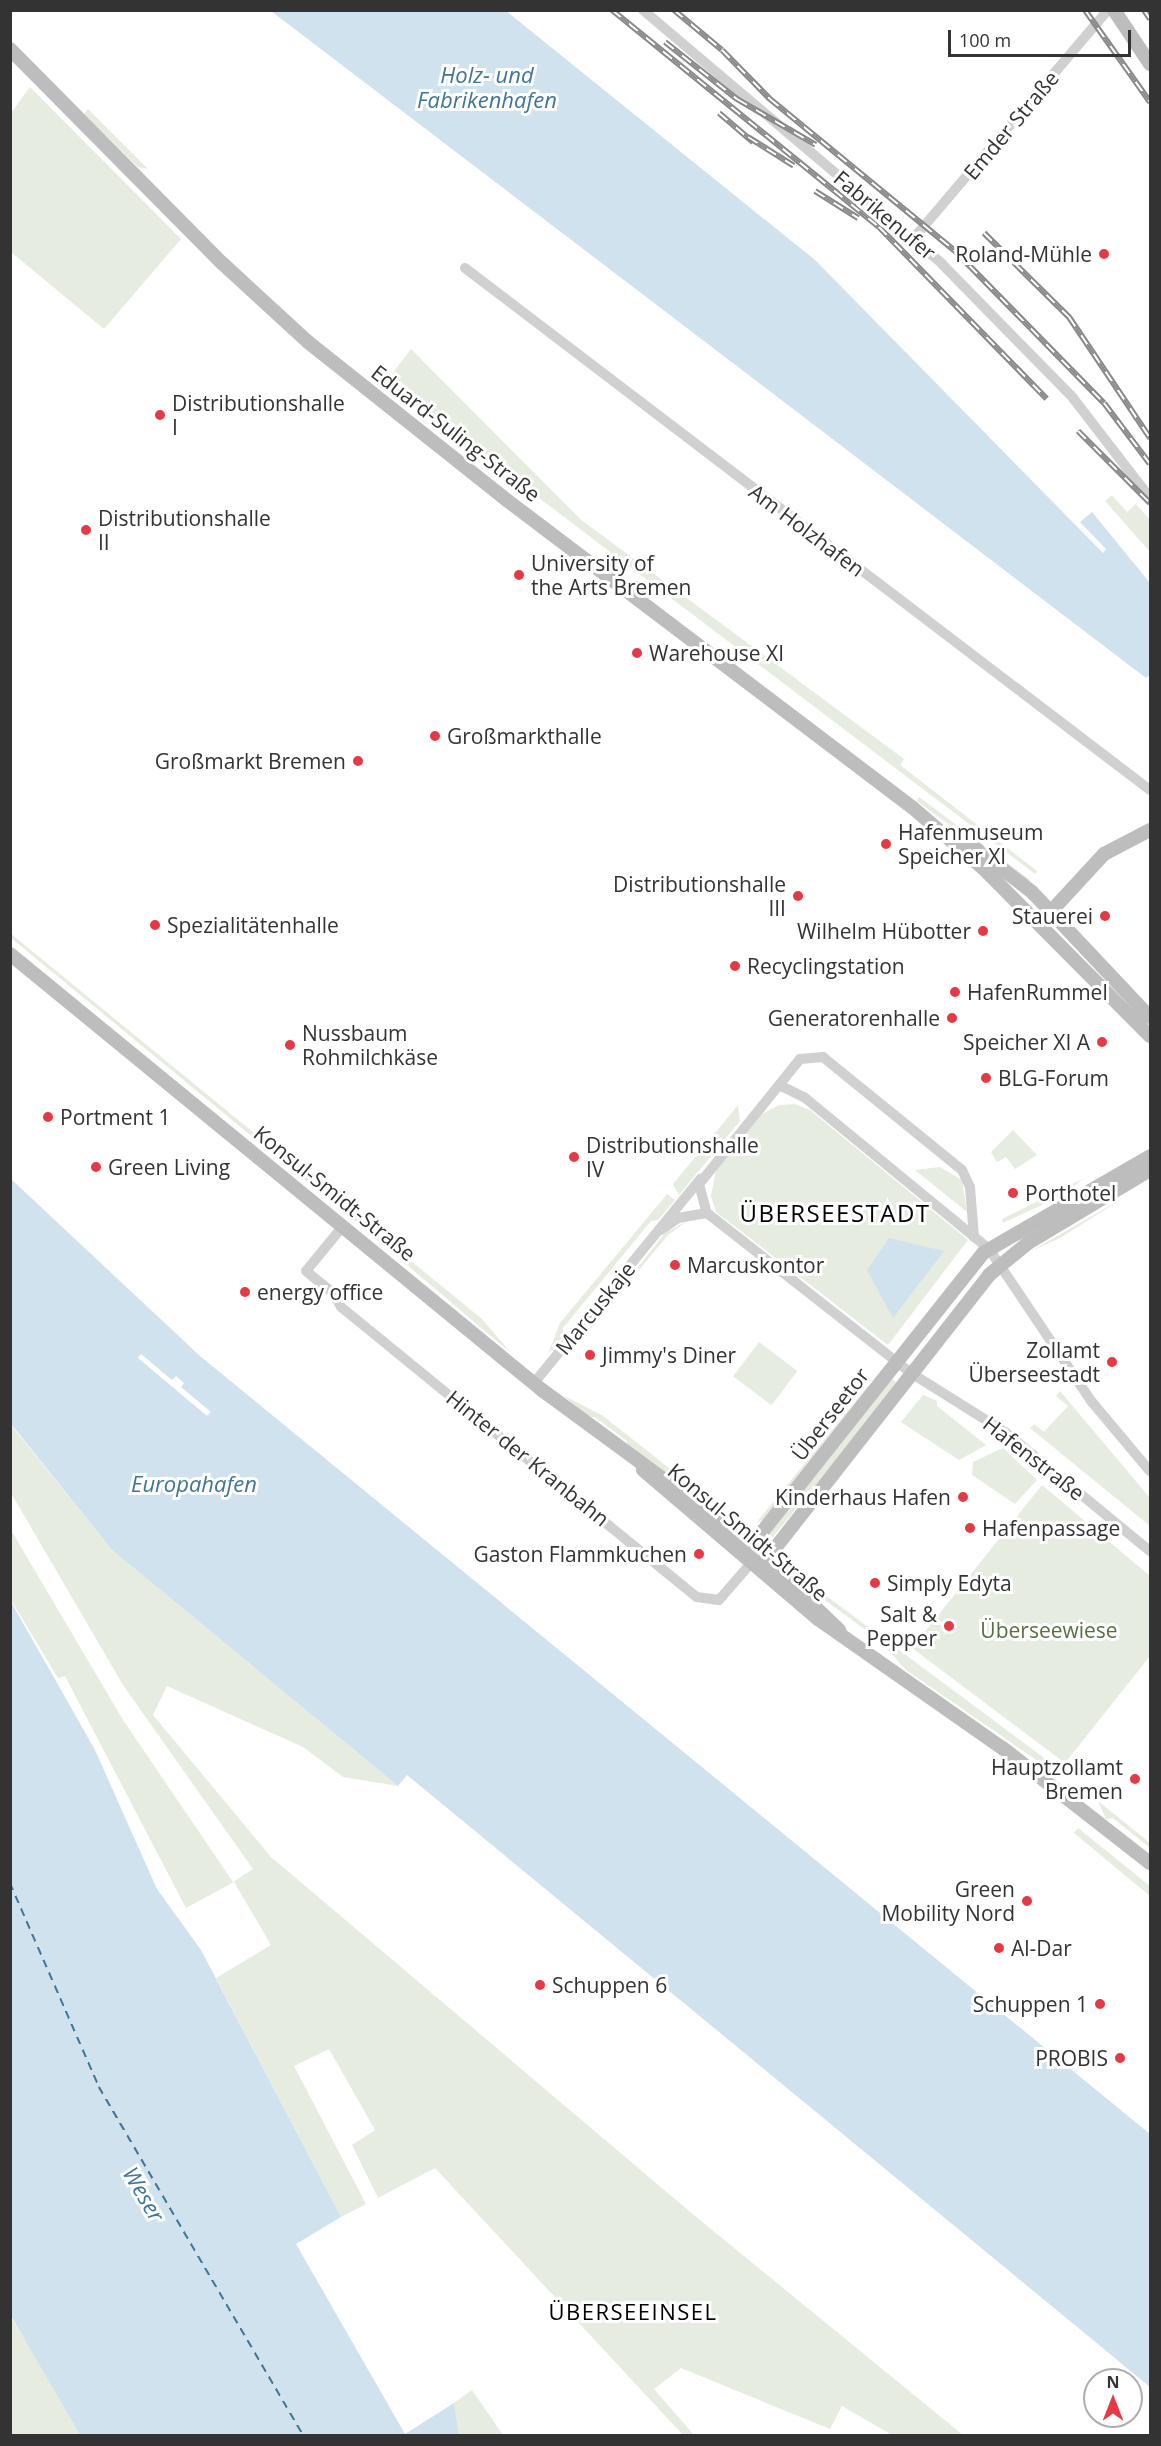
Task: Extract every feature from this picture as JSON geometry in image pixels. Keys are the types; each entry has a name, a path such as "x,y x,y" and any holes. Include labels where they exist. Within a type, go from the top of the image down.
{"street":[{"name":"Fabrikenufer","path":"643,10 913,239 1073,398 1150,498"},
{"name":"Emder Straße","path":"913,239 1108,10"},
{"path":"1114,10 1150,64"},
{"name":"Eduard-Suling-Straße","path":"10,50 222,263 325,356 913,808 1040,924 1150,1036"},
{"name":"Am Holzhafen","path":"465,267 1150,790"},
{"name":"Eduard-Suling-Straße","path":"913,808 942,823 1002,868 1050,913 1150,1017"},
{"path":"1040,924 1104,854 1150,830"},
{"name":"Konsul-Smidt-Straße","path":"10,954 534,1383 636,1461 818,1619 839,1630"},
{"name":"Marcuskaje","path":"534,1383 800,1059 823,1057 962,1170 970,1187 974,1237"},
{"path":"779,1085 804,1097 989,1249 1092,1402 1150,1471"},
{"name":"Überseetor","path":"751,1546 989,1249 1150,1156"},
{"name":"Überseetor","path":"766,1559 911,1373 999,1265 1150,1170"},
{"path":"703,1176 699,1193 707,1212"},
{"name":"Marcuskaje","path":"656,1233 678,1218 707,1212"},
{"name":"Hafenstraße","path":"707,1212 911,1373 1005,1432 1150,1551"},
{"name":"Hinter der Kranbahn","path":"342,1226 306,1271 333,1293 341,1307 697,1597 719,1600 751,1563"},
{"name":"Konsul-Smidt-Straße","path":"636,1461 658,1473 751,1546 839,1630 1010,1754 1150,1863"},
{"path":"751,1546 751,1563 766,1559"}],"green space":[{"path":"30,87 181,239 104,329 11,252 11,113"},
{"path":"88,109 148,169 138,167 84,114"},
{"path":"411,349 580,519 904,759 900,765 1037,871 1035,874 386,382"},
{"path":"1112,495 1127,512 1136,504 1150,520 1150,552 1105,501"},
{"path":"919,797 1030,880 1028,883 917,801"},
{"path":"10,933 359,1219 356,1222 11,938"},
{"path":"795,1104 810,1110 968,1240 888,1345 716,1212 711,1196 716,1170 762,1114 779,1105"},
{"path":"738,1105 740,1121 679,1195 673,1184"},
{"path":"1013,1130 1037,1155 1015,1169 1006,1157 997,1162 991,1152"},
{"path":"940,1167 962,1180 967,1212 915,1170"},
{"path":"1085,1178 1057,1198 1003,1223 1002,1219"},
{"path":"667,1194 675,1200 658,1220 651,1221 563,1328 563,1336 548,1354 560,1323"},
{"path":"1125,1197 1060,1238 1031,1251 1059,1235"},
{"path":"687,1221 668,1235 556,1370 665,1233"},
{"path":"363,1222 482,1319 512,1354 360,1225"},
{"path":"759,1342 797,1371 771,1405 733,1376"},
{"path":"892,1379 896,1382 875,1412 773,1537 769,1534"},
{"path":"868,1386 870,1387 764,1519 756,1523"},
{"path":"1060,1391 1150,1498 1150,1526 1030,1428 1034,1424 1044,1432 1068,1406 1056,1396"},
{"path":"563,1395 603,1416 735,1520 627,1448 627,1441 595,1417 587,1417"},
{"path":"923,1395 937,1401 937,1406 986,1445 959,1460 901,1422"},
{"path":"10,1424 112,1550 398,1786 343,1777 303,1747 167,1686 153,1715 271,1857 695,2216 963,2435 892,2435 842,2406 830,2429 681,2368 654,2389 694,2435 683,2435 435,2168 378,2198 352,2145 375,2130 329,2049 294,2066 366,2204 341,2217 216,1978 271,1945 234,1882 186,1908 65,1676 58,1678 11,1600 11,1530 123,1720 233,1882 253,1869 123,1685 11,1493"},
{"path":"1003,1448 1037,1480 1015,1504 972,1475 973,1462"},
{"name":"Überseewiese","path":"1042,1485 1150,1576 1150,1656 1065,1763 912,1648"},
{"path":"797,1574 1051,1763 1048,1768 906,1670 879,1640 814,1592"},
{"path":"1098,1801 1150,1843 1150,1848 1113,1818 1106,1819"},
{"path":"1078,1828 1150,1886 1150,1896 1074,1833"},
{"path":"10,2316 27,2343 80,2435 11,2435"},
{"path":"472,2390 503,2435 459,2435 454,2403"}],"water":[{"name":"Holz- und Fabrikenhafen","path":"271,11 506,11 815,260 1103,553 1106,549 1080,522 1092,512 1150,583 1150,675 1146,678"},
{"name":"Europahafen","path":"11,1179 200,1356 1150,2134 1150,2387 1143,2381 1143,2368 1127,2368 407,1775 398,1786 112,1550 11,1424"},
{"path":"889,1238 944,1251 893,1318 867,1270"},
{"name":"Weser","path":"10,1600 95,1750 157,1889 201,1950 341,2217 296,2244 405,2434 454,2403 459,2435 80,2435 11,2316"}],"pier":[{"path":"141,1354 172,1380 176,1376 184,1383 181,1387 211,1412 207,1416 138,1358"}],"ferry route":[{"path":"10,1883 99,2087 304,2436"}],"railway":[{"path":"612,10 879,227 1047,399"},
{"path":"674,10 722,50 770,99 954,250 1104,403 1150,464"},
{"path":"1085,10 1150,102"},
{"path":"1144,10 1150,19"},
{"path":"665,42 737,99 816,145"},
{"path":"719,113 753,142"},
{"path":"748,137 794,166"},
{"path":"815,191 858,218"},
{"path":"984,233 1069,317 1150,438"},
{"path":"1078,431 1150,503"}],"place":[{"name":"Roland-Mühle","path":"1104,254"},
{"name":"Distributionshalle I","path":"160,415"},
{"name":"Distributionshalle II","path":"86,530"},
{"name":"University of the Arts Bremen","path":"519,575"},
{"name":"Warehouse XI","path":"637,653"},
{"name":"Großmarkthalle","path":"435,736"},
{"name":"Großmarkt Bremen","path":"358,761"},
{"name":"Hafenmuseum Speicher XI","path":"886,844"},
{"name":"Distributionshalle III","path":"798,896"},
{"name":"Stauerei","path":"1105,916"},
{"name":"Spezialitätenhalle","path":"155,925"},
{"name":"Wilhelm Hübotter","path":"983,931"},
{"name":"Recyclingstation","path":"735,966"},
{"name":"HafenRummel","path":"955,992"},
{"name":"Generatorenhalle","path":"952,1018"},
{"name":"Speicher XI A","path":"1102,1042"},
{"name":"Nussbaum Rohmilchkäse","path":"290,1045"},
{"name":"BLG-Forum","path":"986,1078"},
{"name":"Portment 1","path":"48,1117"},
{"name":"Distributionshalle IV","path":"574,1157"},
{"name":"Green Living","path":"96,1167"},
{"name":"Porthotel","path":"1013,1193"},
{"name":"Marcuskontor","path":"675,1265"},
{"name":"energy office","path":"245,1292"},
{"name":"Jimmy's Diner","path":"590,1355"},
{"name":"Zollamt Überseestadt","path":"1112,1362"},
{"name":"Kinderhaus Hafen","path":"963,1497"},
{"name":"Hafenpassage","path":"970,1528"},
{"name":"Gaston Flammkuchen","path":"699,1554"},
{"name":"Simply Edyta","path":"875,1583"},
{"name":"Salt & Pepper","path":"949,1626"},
{"name":"Hauptzollamt Bremen","path":"1135,1779"},
{"name":"Green Mobility Nord","path":"1027,1901"},
{"name":"Al-Dar","path":"999,1948"},
{"name":"Schuppen 6","path":"540,1985"},
{"name":"Schuppen 1","path":"1100,2004"},
{"name":"PROBIS","path":"1120,2058"}],"district":[{"name":"ÜBERSEESTADT","path":"835,1213"},
{"name":"ÜBERSEEINSEL","path":"633,2312"}]}
